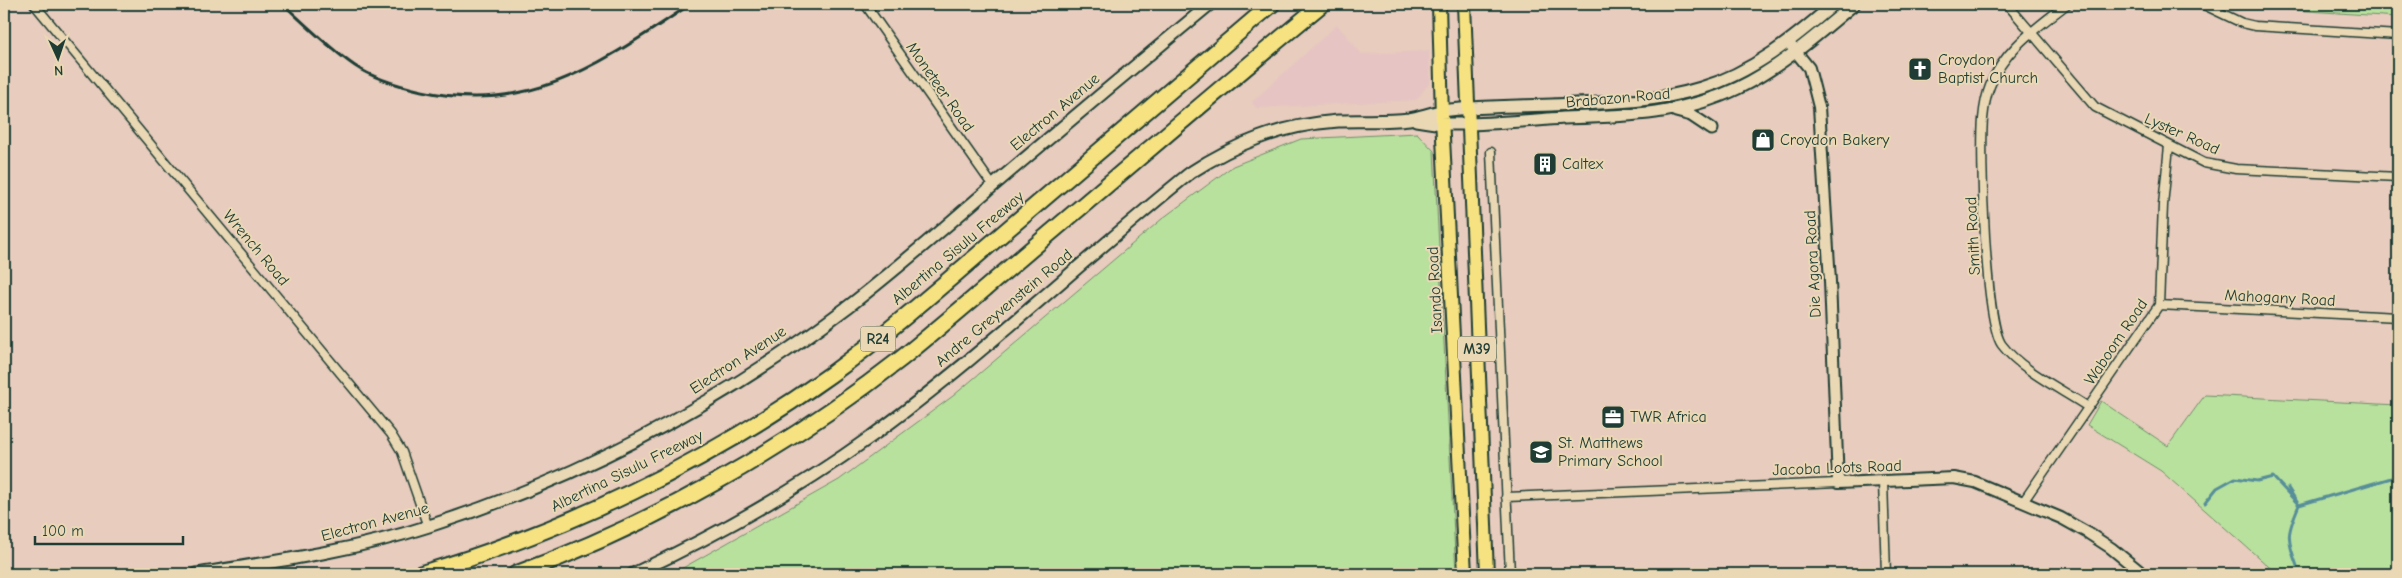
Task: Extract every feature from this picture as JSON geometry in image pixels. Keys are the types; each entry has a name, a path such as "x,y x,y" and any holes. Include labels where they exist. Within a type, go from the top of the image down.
{"highway":[{"name":"Albertina Sisulu Freeway","path":"420,574 456,564 556,525 636,489 733,437 828,376 940,287 1272,4"},
{"name":"R24","path":"516,574 546,564 634,524 700,490 750,462 827,412 902,358 1322,4"}],"main road":[{"name":"Electron Avenue","path":"196,574 284,561 364,545 428,526 546,483 642,438 772,360 848,306 1210,4"},
{"name":"Isando Road","path":"1439,4 1442,118 1465,574"},
{"name":"M39","path":"1464,4 1486,574"},
{"name":"Brabazon Road","path":"1442,118 1469,109 1622,102 1701,89 1744,72 1792,46 1834,4"},
{"name":"Brabazon Road","path":"1442,118 1470,124 1637,116 1673,111 1705,102 1738,88 1792,46 1854,4"},
{"path":"1673,111 1691,115 1712,129"},
{"name":"Andre Greyvenstein Road","path":"633,574 694,544 767,504 869,437 934,389 1164,194 1212,159 1247,141 1290,128 1338,121 1442,118"}],"street":[{"name":"Wrench Road","path":"34,4 391,434 402,452 428,526"},
{"name":"Moneteer Road","path":"865,4 993,186"},
{"name":"Lyster Road","path":"2007,4 2095,107 2204,163 2223,167 2398,177"},
{"name":"Smith Road","path":"2067,4 2016,45 1994,78 1988,94 1983,120 1985,233 1991,310 1994,326 2002,345 2019,362 2088,407"},
{"path":"2202,4 2235,20 2255,26 2398,35"},
{"name":"Die Agora Road","path":"1792,46 1809,68 1819,107 1830,281 1838,482"},
{"name":"Waboom Road","path":"2023,502 2160,306 2163,205 2169,146"},
{"path":"1491,152 1510,574"},
{"name":"Mahogany Road","path":"2160,306 2398,317"},
{"name":"Jacoba Loots Road","path":"1506,497 1838,482 1965,479 2061,518 2098,539 2143,574"},
{"path":"1883,481 1886,574"}],"shaded area":[{"path":"1337,25 1362,54 1429,51 1430,82 1416,100 1256,108 1252,102"}],"green space":[{"path":"2241,4 2398,4 2398,17 2249,7"},
{"path":"1417,133 1434,151 1456,574 672,574 839,480 953,396 1163,218 1233,166 1301,139"},
{"path":"2205,395 2398,405 2398,574 2277,574 2161,471 2087,425 2101,401 2168,446"}],"waterway":[{"path":"2297,566 2289,536 2299,505 2398,476"},
{"path":"2205,503 2217,488 2235,478 2257,481 2273,477 2299,505 2288,488"}],"railway":[{"path":"283,4 327,44 362,71 405,87 462,97 498,96 533,89 565,78 597,63 628,45 691,4"}],"place":[{"name":"Croydon Baptist Church","path":"1920,69"},
{"name":"Croydon Bakery","path":"1763,140"},
{"name":"Caltex","path":"1545,164"},
{"name":"TWR Africa","path":"1613,417"},
{"name":"St. Matthews Primary School","path":"1541,452"}]}
